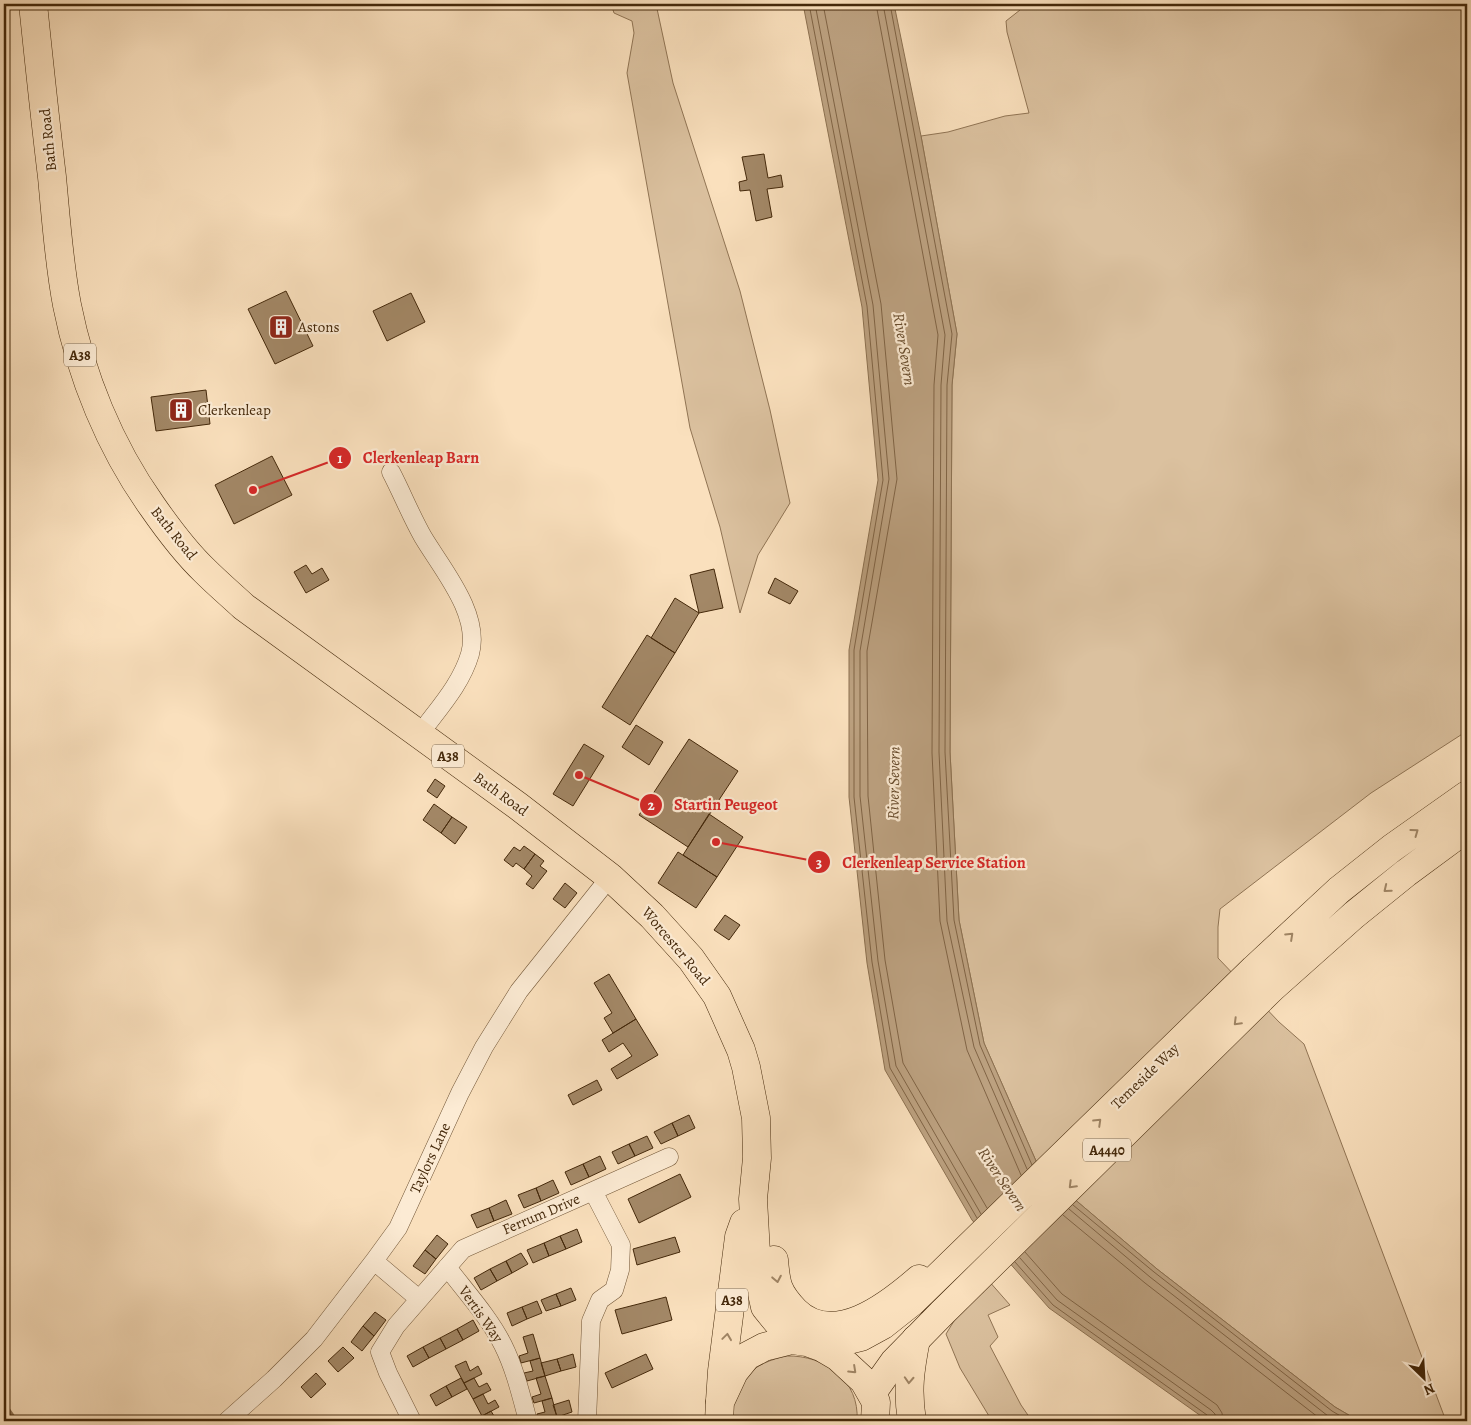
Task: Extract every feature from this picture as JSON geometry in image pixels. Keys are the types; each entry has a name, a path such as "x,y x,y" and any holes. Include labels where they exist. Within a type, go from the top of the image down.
{"main road":[{"name":"Bath Road","path":"33,4 58,233 67,304 75,338 88,380 106,427 152,506 174,536 204,570 244,607 518,806 610,877"},
{"name":"Temeside Way","path":"874,1405 894,1362 1263,978 1339,890 1392,848 1467,795"},
{"name":"Temeside Way","path":"821,1347 860,1337 883,1325 912,1302 934,1273 1004,1213 1263,978 1354,915 1406,873 1467,828"},
{"name":"Worcester Road","path":"610,877 652,916 691,959 717,996 741,1050 756,1118 753,1200 757,1271 765,1307 792,1340"},
{"name":"Worcester Road","path":"720,1412 722,1371 740,1237 753,1200"},
{"path":"753,1200 774,1257 776,1282 784,1299 801,1317 813,1323 830,1327 861,1320 934,1273"},
{"path":"912,1421 909,1403 909,1382 910,1366 916,1339"},
{"path":"720,1412 734,1372 747,1356 764,1347 792,1340 807,1342 821,1347 838,1357 864,1381 874,1405 897,1421"}],"street":[{"path":"391,472 422,536 459,596 470,624 470,652 466,664 458,680 419,734"},
{"name":"Taylors Lane","path":"227,1421 314,1340 398,1228 460,1093 484,1047 519,991 610,877"},
{"path":"593,1191 669,1157"},
{"name":"Ferrum Drive","path":"412,1421 388,1373 380,1352 396,1326 463,1249 593,1191 620,1245 620,1270 614,1290 600,1300 591,1321 587,1421"},
{"path":"374,1261 419,1299"},
{"name":"Vertis Way","path":"447,1267 492,1326 503,1344 515,1371 528,1421"}],"shaded area":[{"path":"611,4 656,4 673,83 740,291 770,410 790,503 758,555 740,613 720,527 690,428 627,73 634,33 632,21 614,13"},
{"path":"1018,4 1467,4 1467,731 1371,793 1220,909 1218,927 1218,958 1279,1022 1304,1044 1446,1421 1359,1421 1335,1407 1157,1269 1040,1170 984,1043 959,920 950,752 952,385 957,334 921,136 948,132 1005,116 1029,113 1007,32 1006,21 1020,10"},
{"path":"988,1280 1010,1305 988,1315 998,1337 990,1346 1021,1405 1032,1421 992,1421 960,1368 946,1334 957,1316"},
{"path":"787,1356 814,1360 826,1365 837,1373 853,1393 857,1421 730,1421 733,1406 746,1377 764,1363"}],"water":[{"name":"River Severn","path":"803,4 894,4 921,136 957,334 952,385 950,752 959,920 984,1043 1040,1170 1157,1269 1335,1407 1359,1421 1208,1421 1049,1308 972,1220 885,1070 867,963 849,797 849,650 878,480 862,307"}],"building":[{"path":"764,154 768,178 781,175 783,187 767,189 772,217 756,221 750,190 740,191 739,182 747,180 742,157"},
{"name":"Astons","path":"286,291 313,346 275,364 248,309"},
{"path":"411,293 425,322 387,341 373,311"},
{"name":"Clerkenleap","path":"206,390 210,424 156,431 151,397"},
{"path":"272,456 292,495 234,524 215,485"},
{"path":"306,565 312,574 322,568 329,580 306,593 294,572"},
{"path":"714,569 723,608 699,613 690,575"},
{"path":"775,578 798,591 790,604 768,593"},
{"path":"675,598 699,613 675,653 651,638"},
{"path":"647,635 675,653 630,725 602,707"},
{"path":"636,725 663,742 649,765 622,747"},
{"path":"689,739 738,771 688,847 639,815"},
{"path":"584,744 604,756 573,806 553,794"},
{"path":"435,779 445,786 437,798 427,791"},
{"path":"434,804 452,817 441,833 423,820"},
{"path":"709,814 743,837 717,877 683,855"},
{"path":"452,817 467,827 455,844 441,833"},
{"path":"524,846 535,854 524,869 516,863 513,867 504,860 514,847 520,851"},
{"path":"678,852 717,877 696,908 658,883"},
{"path":"535,854 544,861 540,866 547,871 533,889 526,884 532,876 524,869"},
{"path":"565,883 577,893 565,908 553,899"},
{"path":"725,915 740,925 729,940 714,930"},
{"path":"609,974 636,1019 613,1033 604,1018 612,1013 594,983"},
{"path":"636,1019 658,1055 617,1079 611,1069 632,1056 623,1043 609,1052 602,1040"},
{"path":"597,1080 602,1090 573,1105 568,1095"},
{"path":"689,1115 695,1128 678,1136 672,1123"},
{"path":"672,1123 678,1136 661,1144 654,1132"},
{"path":"647,1136 653,1148 635,1156 629,1144"},
{"path":"629,1144 635,1156 618,1164 612,1152"},
{"path":"600,1156 606,1169 589,1177 583,1164"},
{"path":"583,1164 589,1177 571,1185 565,1172"},
{"path":"680,1174 691,1197 639,1223 628,1199"},
{"path":"553,1180 559,1193 541,1201 536,1188"},
{"path":"536,1188 541,1201 524,1208 518,1195"},
{"path":"506,1200 512,1214 494,1221 489,1208"},
{"path":"489,1208 494,1221 477,1228 471,1215"},
{"path":"577,1229 582,1242 566,1249 560,1236"},
{"path":"437,1235 448,1244 436,1259 425,1250"},
{"path":"560,1236 566,1249 549,1256 544,1243"},
{"path":"675,1237 680,1252 637,1265 633,1249"},
{"path":"544,1243 549,1256 533,1263 527,1250"},
{"path":"425,1250 436,1259 425,1274 413,1266"},
{"path":"521,1253 528,1264 512,1273 506,1261"},
{"path":"506,1261 512,1273 497,1281 490,1269"},
{"path":"490,1269 497,1281 481,1290 474,1278"},
{"path":"571,1288 576,1300 561,1306 556,1294"},
{"path":"556,1294 561,1306 546,1311 541,1300"},
{"path":"666,1297 672,1320 622,1334 615,1310"},
{"path":"537,1301 542,1313 527,1319 522,1307"},
{"path":"522,1307 527,1319 512,1326 507,1313"},
{"path":"375,1312 386,1320 374,1336 363,1326"},
{"path":"473,1320 479,1331 463,1340 457,1329"},
{"path":"363,1326 374,1336 362,1351 351,1342"},
{"path":"457,1329 463,1340 446,1349 440,1338"},
{"path":"533,1334 540,1358 521,1363 519,1356 528,1353 523,1337"},
{"path":"440,1338 446,1349 429,1358 423,1347"},
{"path":"343,1347 354,1358 338,1372 328,1361"},
{"path":"423,1347 429,1358 413,1367 407,1356"},
{"path":"573,1354 576,1367 561,1371 557,1359"},
{"path":"646,1354 653,1369 612,1388 605,1373"},
{"path":"540,1358 545,1376 527,1381 524,1373 533,1371 530,1361"},
{"path":"557,1359 561,1371 545,1376 541,1363"},
{"path":"466,1361 470,1371 478,1366 482,1374 464,1383 455,1366"},
{"path":"316,1373 326,1384 311,1398 301,1387"},
{"path":"545,1376 552,1398 534,1403 532,1397 541,1394 536,1378"},
{"path":"461,1378 467,1389 452,1397 446,1386"},
{"path":"474,1378 479,1387 487,1383 491,1390 473,1399 464,1383"},
{"path":"446,1386 452,1397 436,1406 430,1395"},
{"path":"483,1394 488,1404 495,1400 499,1407 482,1416 473,1399"},
{"path":"552,1398 557,1417 539,1421 537,1414 545,1412 542,1401"},
{"path":"569,1400 572,1412 557,1417 553,1405"},
{"path":"491,1411 497,1421 485,1421 482,1416"},
{"path":"642,1416 645,1421 629,1421"},
{"path":"557,1417 558,1421 548,1421 548,1419"}],"waterway":[{"path":"4,1404 16,1421"}],"place":[{"name":"Astons","path":"281,327"},
{"name":"Clerkenleap","path":"181,410"},
{"name":"Clerkenleap Barn","path":"253,490"},
{"name":"Startin Peugeot","path":"579,775"},
{"name":"Clerkenleap Service Station","path":"716,842"}]}
